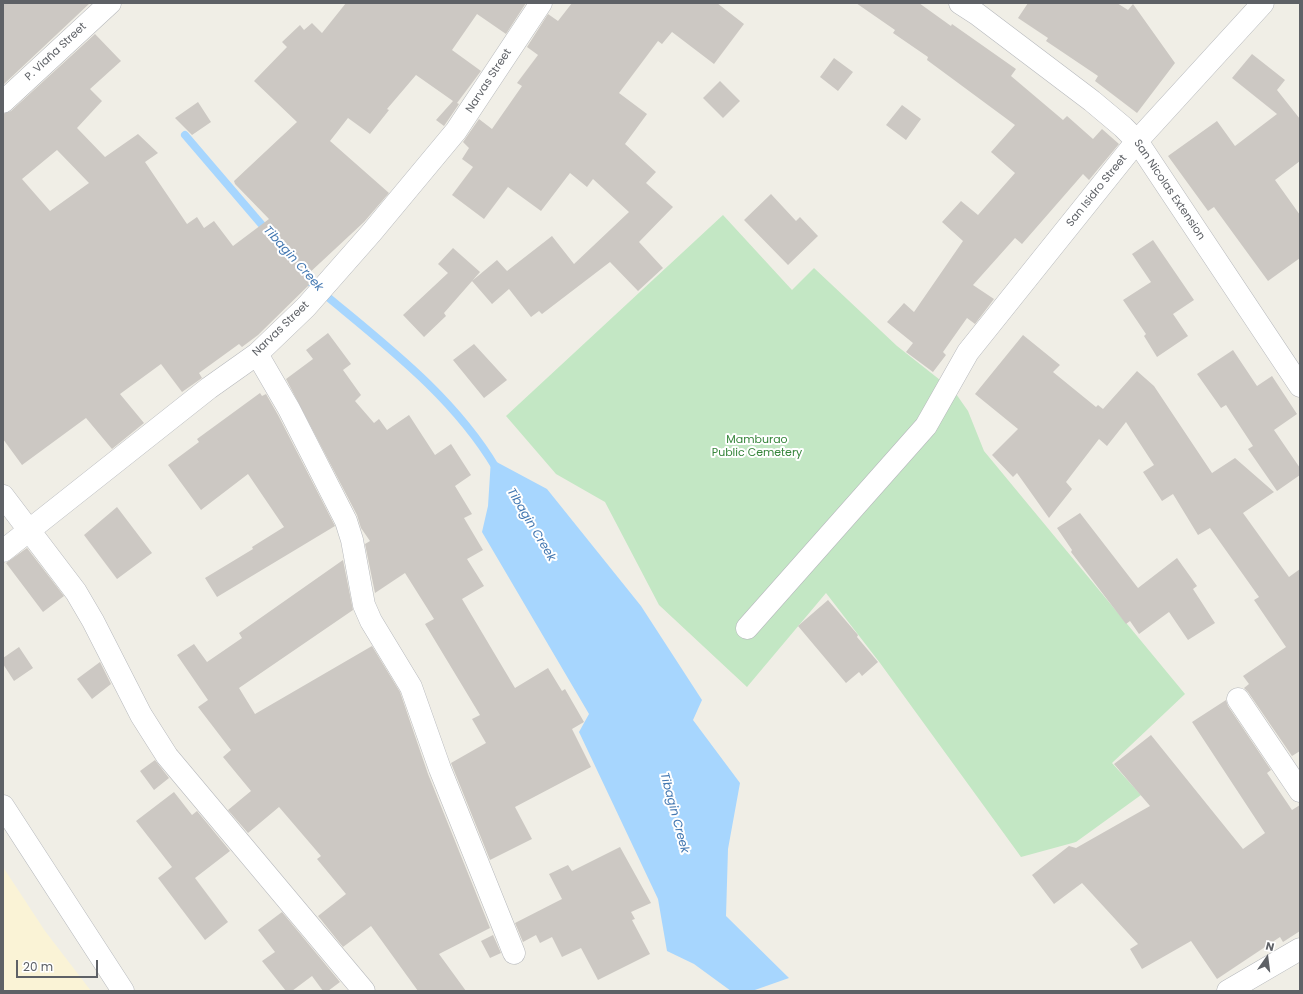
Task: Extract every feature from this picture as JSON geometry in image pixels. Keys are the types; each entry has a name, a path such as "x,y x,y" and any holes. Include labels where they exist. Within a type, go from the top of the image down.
{"street":[{"name":"P. Viaña Street","path":"3,102 108,3"},
{"name":"Narvas Street","path":"3,551 209,388 257,354 306,307 372,232 456,131 541,3"},
{"name":"San Nicolas Extension","path":"960,3 977,14 1092,101 1137,141 1300,386"},
{"name":"San Isidro Street","path":"747,628 926,426 944,391 968,352 1137,141 1263,3"},
{"path":"257,354 289,409 346,521 352,540 364,605 371,621 411,687 440,769 514,954"},
{"path":"3,496 76,592 90,615 141,716 167,756 364,991"},
{"path":"1238,699 1300,791"},
{"path":"3,806 123,991"},
{"path":"1228,991 1300,949"}],"green space":[{"name":"Mamburao Public Cemetery","path":"723,215 792,290 814,268 897,346 954,391 968,411 984,451 1185,694 1112,763 1141,795 1076,842 1021,857 880,663 826,593 747,687 659,605 605,502 556,474 506,416"}],"sand":[{"path":"3,867 45,931 91,991 3,991"}],"water":[{"path":"491,459 547,489 641,606 702,700 693,720 740,783 728,849 726,916 789,978 752,991 731,991 694,964 667,951 658,899 579,732 589,714 482,532 488,506"}],"building":[{"path":"3,3 90,3 3,85"},
{"path":"346,3 526,3 506,34 477,14 452,50 481,71 457,103 459,104 444,126 436,120 453,101 416,75 387,109 389,110 370,134 348,118 330,141 389,193 364,222 306,276 311,283 258,335 242,347 239,344 199,373 202,378 182,392 161,364 120,394 144,423 112,449 86,418 22,465 3,439 3,114 11,111 95,34 121,61 90,89 102,101 77,128 105,157 138,134 158,153 145,162 187,224 197,217 204,228 214,221 233,246 269,219 235,184 234,181 297,122 254,81 287,47 282,42 300,25 304,30 312,23 322,33","holes":["57,150 89,183 50,211 22,179"]},
{"path":"572,3 717,3 744,24 714,64 672,32 662,44 658,41 619,93 647,114 625,144 656,172 646,183 673,207 639,242 663,268 638,291 610,262 542,314 539,311 531,317 509,289 492,304 472,281 497,260 507,271 552,236 574,264 629,212 593,179 587,187 570,173 541,211 508,187 484,219 452,195 473,167 462,159 469,148 463,142 479,119 492,129 522,86 517,83 538,55 527,47 548,14 558,21"},
{"path":"856,3 919,3 951,26 952,24 1016,69 1011,76 1063,120 1067,116 1093,139 1102,129 1119,144 1089,180 1083,174 1022,244 1015,238 973,285 994,299 975,324 967,318 943,352 946,355 933,372 906,352 913,343 887,322 904,303 914,312 963,241 942,222 961,201 978,215 1015,173 991,152 1015,125 927,60 928,57 893,33 895,30"},
{"path":"1028,3 1117,3 1128,10 1133,4 1175,63 1137,113 1095,81 1098,76 1046,41 1048,38 1018,18"},
{"path":"1252,54 1285,80 1277,90 1300,119 1300,161 1275,180 1300,215 1300,258 1268,281 1214,207 1208,211 1168,156 1217,121 1235,146 1277,114 1232,78"},
{"path":"834,58 853,72 838,91 820,77"},
{"path":"720,81 740,101 723,118 703,98"},
{"path":"198,102 211,122 192,135 175,118"},
{"path":"902,105 921,119 906,140 886,125"},
{"path":"771,194 796,221 800,217 818,236 788,265 744,220"},
{"path":"1153,240 1194,300 1173,314 1188,336 1157,357 1144,336 1146,334 1123,300 1151,282 1132,254"},
{"path":"453,248 480,272 444,313 446,316 424,337 403,315 448,273 438,264"},
{"path":"328,333 351,364 343,370 361,395 355,401 374,423 379,419 387,430 409,415 435,455 451,444 471,475 455,486 472,514 464,518 483,550 467,559 484,586 462,599 515,688 548,668 562,691 565,689 584,722 572,729 591,767 515,807 532,839 490,860 451,763 486,743 472,719 480,715 425,624 434,619 405,573 375,593 365,544 370,541 361,528 357,515 286,379 313,359 306,350"},
{"path":"1023,335 1060,365 1053,372 1096,407 1098,405 1103,409 1137,371 1154,386 1212,473 1235,458 1274,492 1243,513 1289,577 1300,569 1300,751 1292,756 1244,688 1249,684 1243,676 1286,647 1254,600 1259,597 1210,528 1198,535 1173,494 1162,501 1143,472 1154,465 1126,422 1107,446 1099,439 1066,482 1072,489 1049,518 1017,473 1013,477 992,455 1018,429 975,394"},
{"path":"474,344 507,380 484,398 453,360"},
{"path":"1233,350 1257,386 1272,376 1297,414 1274,430 1300,468 1300,475 1277,491 1248,449 1253,446 1226,405 1221,408 1197,374"},
{"path":"260,393 262,396 266,394 278,415 335,526 217,597 205,578 253,549 252,547 284,527 248,474 201,510 168,465 199,442 197,439"},
{"path":"117,507 152,553 117,579 84,535"},
{"path":"1080,513 1138,588 1177,558 1197,586 1193,589 1215,623 1188,640 1169,612 1139,634 1130,621 1126,624 1071,552 1072,550 1057,528"},
{"path":"27,548 64,596 43,612 6,563"},
{"path":"343,560 353,610 239,688 255,714 372,646 400,692 428,774 490,928 439,954 466,991 418,991 371,926 343,947 318,916 346,894 317,859 321,856 279,807 248,833 228,810 251,791 223,757 231,750 198,707 208,700 177,655 194,644 207,662 242,638 239,633"},
{"path":"828,600 858,635 857,637 878,662 862,676 859,672 846,683 798,626"},
{"path":"19,647 33,668 14,681 3,664 3,658"},
{"path":"100,662 111,684 92,699 77,679"},
{"path":"1226,700 1228,706 1271,770 1267,773 1292,810 1300,805 1300,931 1283,942 1280,937 1217,979 1191,941 1142,969 1130,949 1138,944 1082,883 1054,904 1032,875 1069,846 1076,848 1150,806 1114,764 1151,735 1243,849 1265,833 1192,722"},
{"path":"155,760 169,778 154,790 140,771"},
{"path":"174,792 192,815 197,811 230,851 195,878 228,922 205,940 158,878 172,867 136,821"},
{"path":"620,847 651,903 631,912 635,919 632,920 650,954 598,980 581,948 562,957 552,937 540,943 536,935 523,942 515,923 562,899 549,874 568,865 572,871"},
{"path":"282,912 340,982 328,991 323,991 312,976 292,991 286,991 262,961 275,952 258,930"},
{"path":"493,935 501,953 490,958 481,941"}],"waterway":[{"name":"Tibagin Creek","path":"185,135 268,232"},
{"name":"Tibagin Creek","path":"304,275 311,283 387,346 435,391 478,441 496,468"}]}
